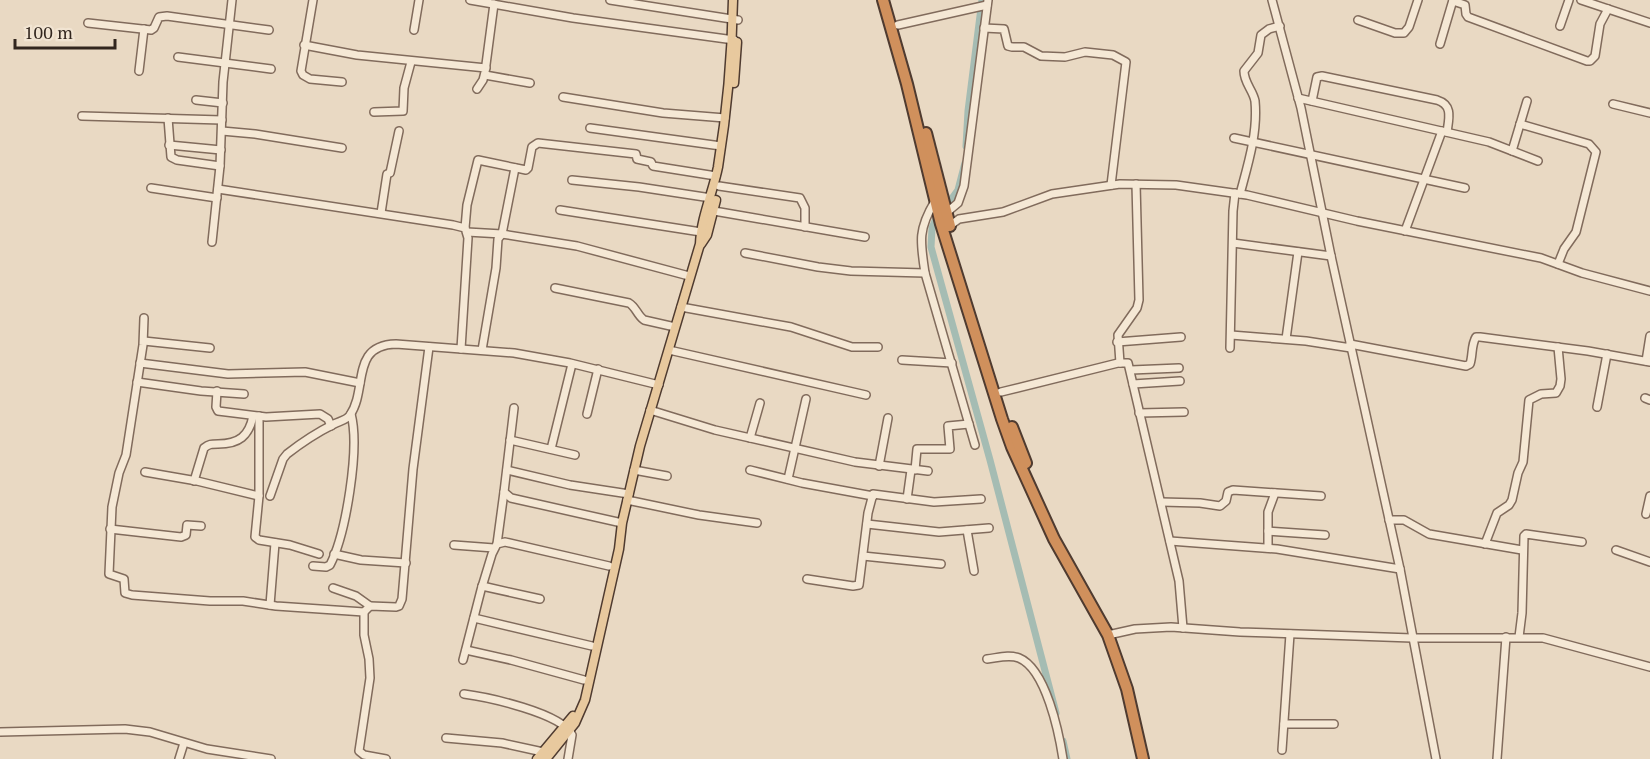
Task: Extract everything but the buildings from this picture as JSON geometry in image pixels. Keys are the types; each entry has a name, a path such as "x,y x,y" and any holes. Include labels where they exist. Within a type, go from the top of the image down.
{"highway":[{"path":"887,1 898,25 946,213 947,228 1012,447 1054,539 1112,635 1143,759"},
{"path":"887,1 935,201 947,228 1001,392 1028,467 1112,635 1133,689 1149,759"}],"main road":[{"path":"733,0 735,20"},
{"path":"700,244 707,235 714,211 730,119 738,0"},
{"path":"542,757 580,714 585,700 634,471 700,244 701,231 716,176 734,40"},
{"path":"567,728 575,711 584,680 609,566 619,539"}],"street":[{"path":"212,242 232,0"},
{"path":"313,0 304,45 303,75 310,79 342,82"},
{"path":"414,30 419,0"},
{"path":"470,0 492,2 573,18 734,40"},
{"path":"610,0 735,20"},
{"path":"1272,0 1311,156 1350,346 1400,569 1436,759"},
{"path":"1358,20 1395,33 1404,33 1409,27 1418,0"},
{"path":"1440,44 1453,0 1465,5 1468,17 1590,62 1595,56 1600,24 1608,9"},
{"path":"1560,26 1569,0"},
{"path":"1581,0 1650,23"},
{"path":"477,89 485,71 492,2"},
{"path":"898,25 986,4 964,186 958,204 946,213"},
{"path":"88,23 144,29 154,28 159,17 162,16 269,30"},
{"path":"1230,348 1233,211 1253,142 1255,101 1244,77 1244,71 1258,53 1261,34 1280,26"},
{"path":"984,28 1004,29 1008,46 1024,47 1041,56 1065,57 1085,52 1105,54 1124,60 1127,65 1111,185"},
{"path":"139,71 144,29"},
{"path":"304,45 357,55 485,71 530,83"},
{"path":"178,57 271,69"},
{"path":"374,112 403,111 404,88 411,62"},
{"path":"1312,101 1315,80 1322,76 1437,100 1446,105 1449,116 1405,231"},
{"path":"563,98 652,112 725,118"},
{"path":"1298,98 1489,142 1538,161"},
{"path":"196,100 223,103"},
{"path":"1512,151 1527,101"},
{"path":"1613,104 1650,112"},
{"path":"82,116 222,120"},
{"path":"168,118 170,154 173,159 220,166"},
{"path":"1520,124 1589,144 1596,152 1576,232 1564,249 1558,264"},
{"path":"590,128 721,146"},
{"path":"222,131 342,148"},
{"path":"381,213 387,174 390,173 399,131"},
{"path":"1234,138 1465,188"},
{"path":"461,349 466,230 469,197 478,160 522,170 528,168 534,144 543,142 636,154 637,159 651,162 653,166 716,176"},
{"path":"169,145 221,150"},
{"path":"482,350 496,268 498,239 502,234 515,168"},
{"path":"572,180 639,186 711,198"},
{"path":"1120,363 1117,342 1120,330 1137,308 1139,300 1136,184"},
{"path":"947,228 959,219 1003,212 1052,194 1111,185 1176,185 1238,194 1322,214 1541,258 1582,273 1650,291"},
{"path":"719,186 800,198 805,208 805,227"},
{"path":"151,188 217,198"},
{"path":"218,189 381,213 453,225 466,230 577,246 689,276"},
{"path":"935,201 926,215 921,232 925,273 975,445"},
{"path":"560,210 701,231"},
{"path":"714,211 865,237"},
{"path":"1233,243 1331,256"},
{"path":"1286,339 1298,252"},
{"path":"745,253 851,271 925,273"},
{"path":"555,288 628,303 644,320 675,327"},
{"path":"681,307 791,327 852,347 878,346"},
{"path":"144,318 144,341 126,455 117,481 110,529 109,572 111,576 124,579 126,594 210,601 243,601 270,605 367,609 399,606 402,599 414,469 429,347"},
{"path":"1231,334 1350,346 1466,366 1472,361 1473,341 1476,337 1648,361 1650,336"},
{"path":"1117,342 1181,337"},
{"path":"144,341 210,348"},
{"path":"314,566 328,567 334,554 346,511 354,442 351,414 366,362 378,346 396,344 514,353 598,369 659,385"},
{"path":"1485,544 1497,513 1509,505 1512,500 1523,462 1529,400 1537,395 1556,393 1560,386 1558,347"},
{"path":"669,350 866,395"},
{"path":"1597,407 1607,354"},
{"path":"902,360 952,363"},
{"path":"140,363 228,374 305,372 360,383"},
{"path":"1001,392 1128,363 1179,581 1183,628"},
{"path":"551,449 572,364"},
{"path":"1131,370 1179,368"},
{"path":"587,414 598,369"},
{"path":"1133,384 1180,381"},
{"path":"137,382 201,391 244,394"},
{"path":"217,391 218,411 256,416 301,417 320,414 328,418 331,426"},
{"path":"788,479 806,399"},
{"path":"750,438 760,402"},
{"path":"463,660 482,586 496,546 514,408"},
{"path":"651,410 750,438 879,466 928,471"},
{"path":"1139,413 1184,412"},
{"path":"270,496 287,453 351,414"},
{"path":"194,481 204,448 245,436 256,416"},
{"path":"256,416 259,496 255,537 259,540 319,554"},
{"path":"879,466 888,418"},
{"path":"907,499 917,449 950,449 948,426 969,424"},
{"path":"510,440 575,455"},
{"path":"507,470 699,515 758,523"},
{"path":"750,470 873,496 873,494 947,502 981,499"},
{"path":"634,471 667,476"},
{"path":"145,472 259,496"},
{"path":"1161,502 1200,502 1220,506 1226,501 1229,491 1321,496"},
{"path":"504,492 511,498 622,524"},
{"path":"1268,548 1268,512 1275,494"},
{"path":"807,579 857,586 860,583 862,556 873,496"},
{"path":"1646,514 1650,496"},
{"path":"1389,520 1404,520 1429,534 1522,550"},
{"path":"867,524 939,532 989,528"},
{"path":"110,529 181,537 186,535 187,525 201,526"},
{"path":"967,530 974,571"},
{"path":"1268,531 1325,535"},
{"path":"1519,637 1522,613 1524,536 1526,534 1582,542"},
{"path":"1170,541 1268,548 1400,569"},
{"path":"454,545 496,546 505,542 609,566"},
{"path":"270,605 276,543"},
{"path":"1616,550 1650,562"},
{"path":"334,554 369,561 406,563"},
{"path":"862,556 941,564"},
{"path":"482,586 540,599"},
{"path":"333,588 356,596 367,609 364,635 370,678 359,751 364,755 381,759"},
{"path":"474,618 592,646"},
{"path":"1112,635 1135,629 1183,628 1412,638 1543,638 1650,667"},
{"path":"1282,750 1290,634"},
{"path":"1497,759 1506,637"},
{"path":"466,650 584,680"},
{"path":"987,659 1017,657 1032,669 1044,689 1053,712 1062,759"},
{"path":"464,694 509,702 567,728 572,741 568,759"},
{"path":"1284,724 1334,724"},
{"path":"0,732 124,729 150,732 209,749 271,759"},
{"path":"446,738 502,743 542,757"},
{"path":"179,759 184,743"},
{"path":"208,759 209,749"}],"waterway":[{"path":"966,146 968,111 982,0"},
{"path":"950,201 958,190 965,163"},
{"path":"938,214 932,228 931,247 990,460 1056,713"},
{"path":"1063,741 1067,759"}]}
